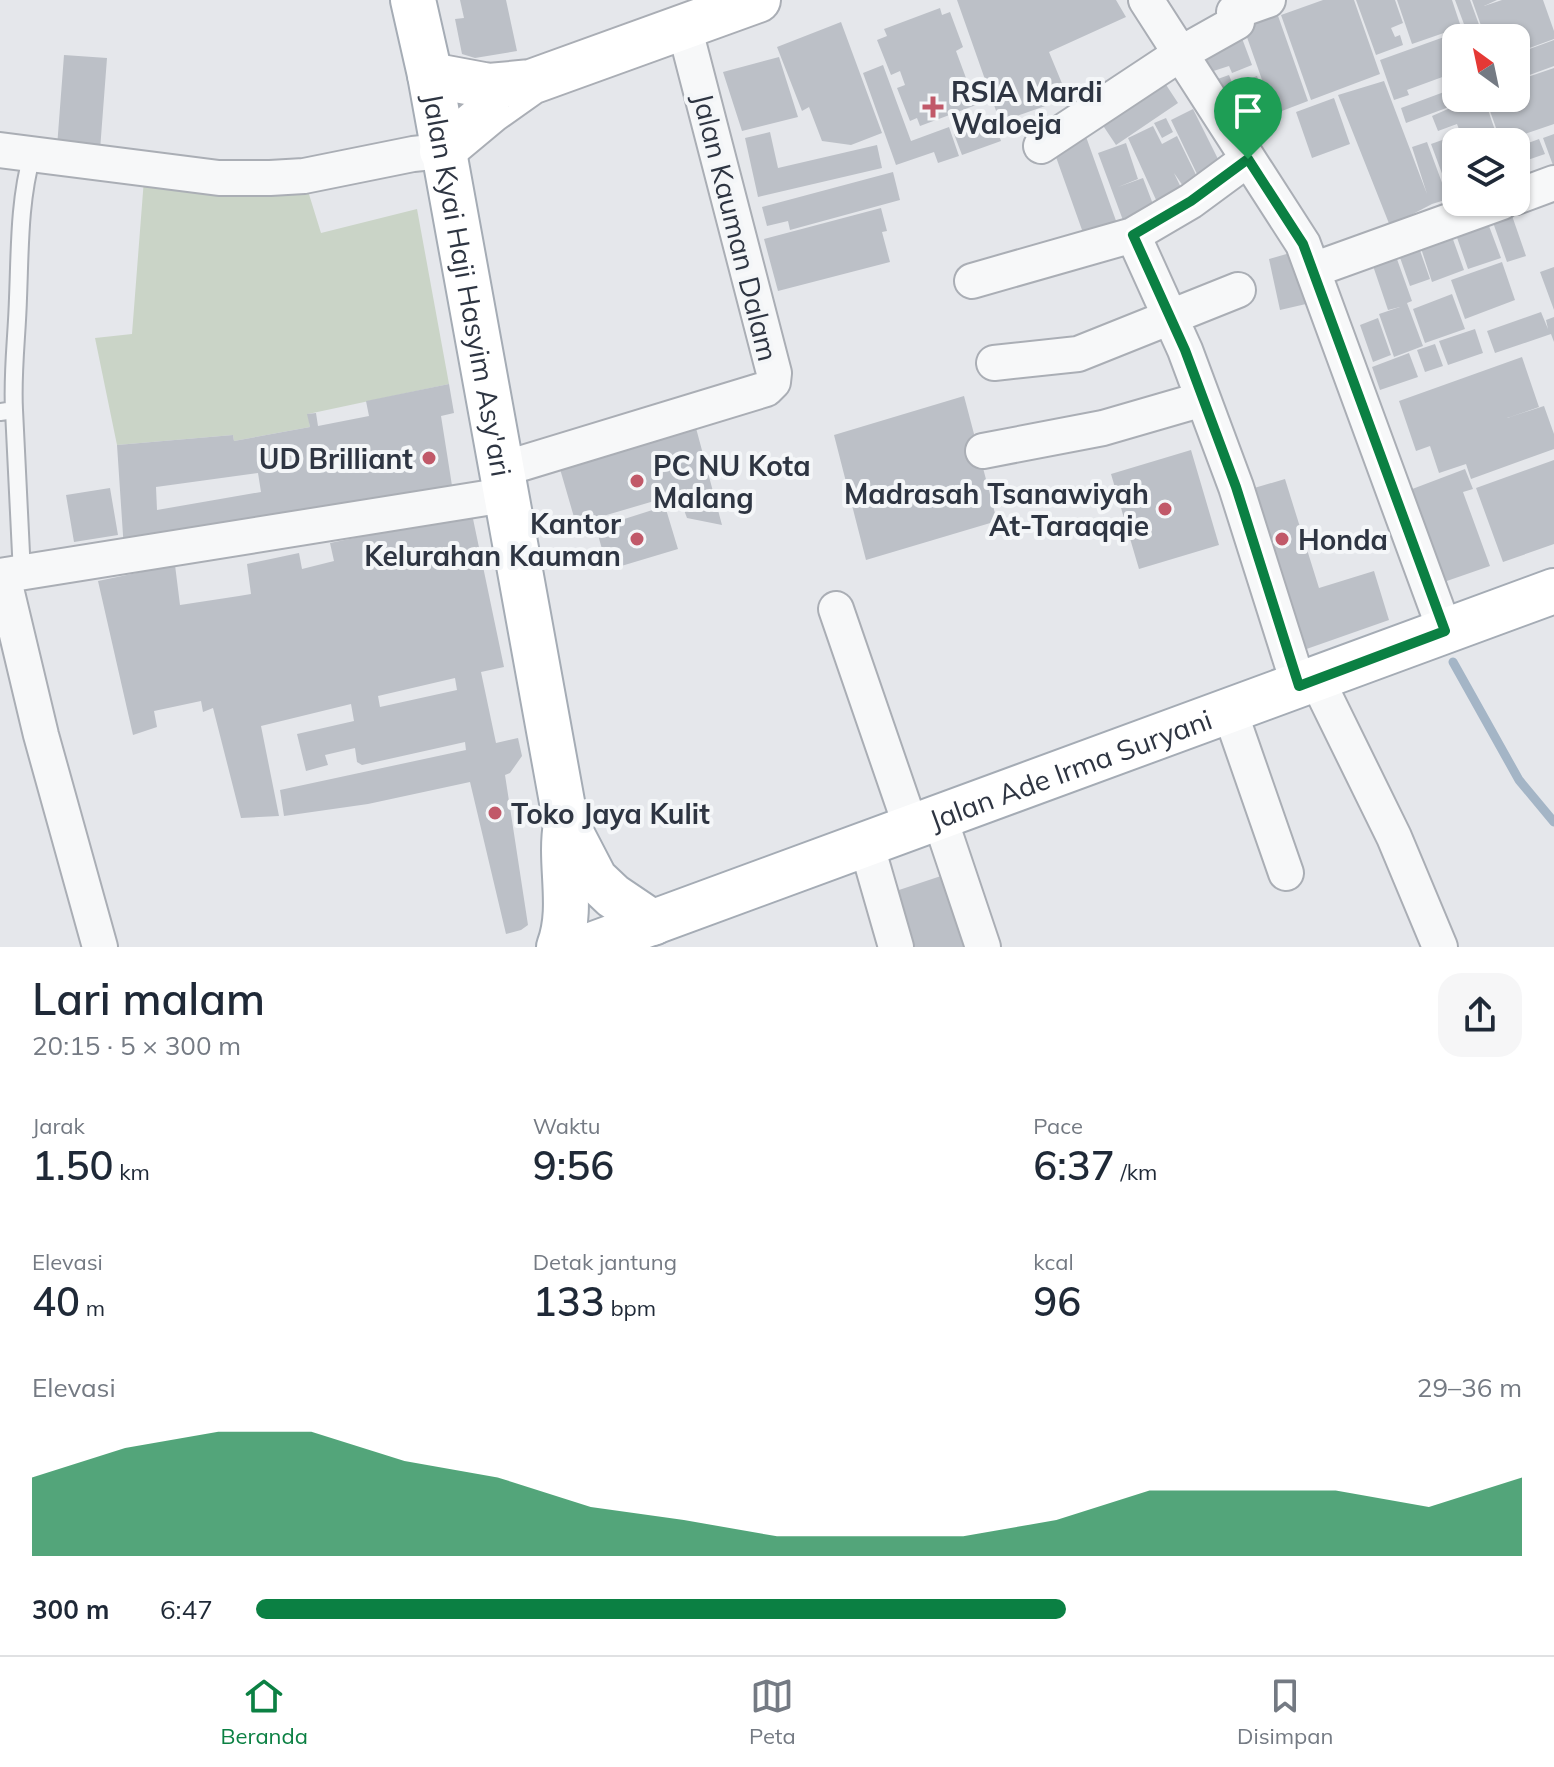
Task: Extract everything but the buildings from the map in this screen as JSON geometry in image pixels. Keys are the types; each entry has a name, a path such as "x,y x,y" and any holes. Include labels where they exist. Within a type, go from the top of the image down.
{"main road":[{"name":"Jalan Kyai Haji Hasyim Asy'ari","path":"413,0 430,75 566,824 563,844 567,875 565,932 559,947"},
{"path":"442,151 531,82 758,0"},
{"path":"430,75 478,85 531,82"},
{"name":"Jalan Ade Irma Suryani","path":"586,947 1554,591"},
{"path":"566,824 595,879 613,896 653,923"}],"street":[{"path":"1146,0 1303,244 1445,631"},
{"path":"1041,146 1180,54 1237,22 1234,12 1268,0"},
{"name":"Jalan Kauman Dalam","path":"503,482 766,389 773,382 774,373 684,26"},
{"path":"16,153 219,178 270,178 304,176 442,151"},
{"path":"972,281 1133,235 1191,201 1248,159"},
{"path":"1530,192 1554,183"},
{"path":"1313,270 1463,216"},
{"path":"1133,235 1203,399 1308,683 1394,837 1440,947"},
{"path":"994,363 1078,354 1238,290"},
{"path":"983,451 1103,428 1203,399"},
{"path":"98,947 41,735 8,575 503,482"},
{"path":"836,609 925,822 983,947"},
{"path":"1230,712 1286,873"},
{"path":"866,843 896,947"}],"lane":[{"path":"8,575 7,411 17,322 25,179 16,153"}],"shaded area":[{"path":"144,179 308,191 321,233 417,209 449,384 308,414 310,427 234,441 233,435 117,445 95,338 132,334"}],"waterway":[{"path":"1453,662 1519,780 1554,822"}],"place":[{"name":"RSIA Mardi Waloeja","path":"933,107"},
{"name":"UD Brilliant","path":"429,458"},
{"name":"PC NU Kota Malang","path":"637,481"},
{"name":"Madrasah Tsanawiyah At-Taraqqie","path":"1165,509"},
{"name":"Kantor Kelurahan Kauman","path":"637,539"},
{"name":"Honda","path":"1282,539"},
{"name":"Toko Jaya Kulit","path":"495,813"}],"route":[{"path":"1248,159 1303,244 1445,631 1299,686 1236,487 1185,350 1133,235 1191,201 1248,159"}]}
